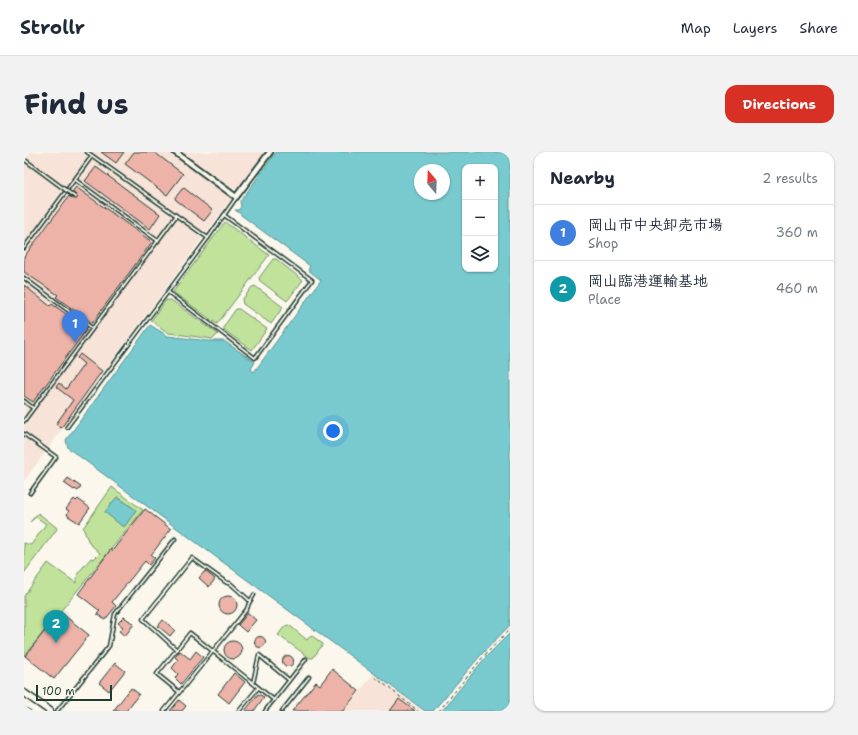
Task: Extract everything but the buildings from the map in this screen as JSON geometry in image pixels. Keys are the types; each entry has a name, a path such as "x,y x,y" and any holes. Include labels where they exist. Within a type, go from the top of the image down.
{"street":[{"path":"175,152 236,197 270,152"},
{"path":"24,693 50,711"}],"lane":[{"path":"87,152 208,238"},
{"path":"24,248 92,156"},
{"path":"25,160 75,197"},
{"path":"74,179 158,241"},
{"path":"67,428 208,238 236,197"},
{"path":"168,292 255,358 312,280 224,215"},
{"path":"24,421 176,216"},
{"path":"24,278 93,329"},
{"path":"24,401 34,408"},
{"path":"24,434 56,457 30,493"},
{"path":"57,711 109,646 115,614 175,539"},
{"path":"177,650 143,619 192,558 227,583 230,583 250,601"},
{"path":"164,711 243,614 254,595"},
{"path":"179,692 157,674 190,633 274,700"},
{"path":"253,683 259,655 289,680"},
{"path":"265,711 306,659"},
{"path":"282,711 309,677"},
{"path":"239,711 258,688"}],"path":[{"path":"438,711 483,657 510,629"},
{"path":"375,677 418,711"}],"shaded area":[{"path":"24,152 169,152 232,198 24,481"},
{"path":"182,152 266,152 239,188 231,189"},
{"path":"373,674 422,711 345,711"}],"green space":[{"path":"225,222 269,255 217,324 173,292"},
{"path":"273,259 276,259 303,280 287,301 260,281 259,278"},
{"path":"255,286 283,307 271,324 243,304 242,300 252,287"},
{"path":"166,300 171,300 218,334 213,339 169,333 151,321"},
{"path":"236,309 239,309 267,329 252,350 224,330 224,326"},
{"path":"112,487 143,510 24,656 24,596 48,563 76,583 78,573 91,558 94,559 100,553 89,543 83,528","holes":["118,497 136,510 125,526 122,526 105,512"]},
{"path":"38,513 57,529 24,573 24,543 31,545 46,524 36,517 30,522"},
{"path":"289,625 307,640 311,635 323,644 313,658 310,658 278,635 285,626"}],"water":[{"path":"276,152 510,152 510,625 481,655 433,711 425,711 68,448 66,440 150,325 168,336 208,341 224,341 255,362 251,369 254,372 321,280 308,270 310,266 235,210 239,210 241,206 240,202"},
{"path":"117,497 136,510 125,526 122,526 105,512"},
{"path":"510,633 510,711 442,711 485,658"}],"waterway":[{"path":"24,707 31,711"}],"place":[{"name":"岡山市中央卸売市場","path":"75,343"},
{"name":"岡山臨港運輸基地","path":"56,643"}]}
